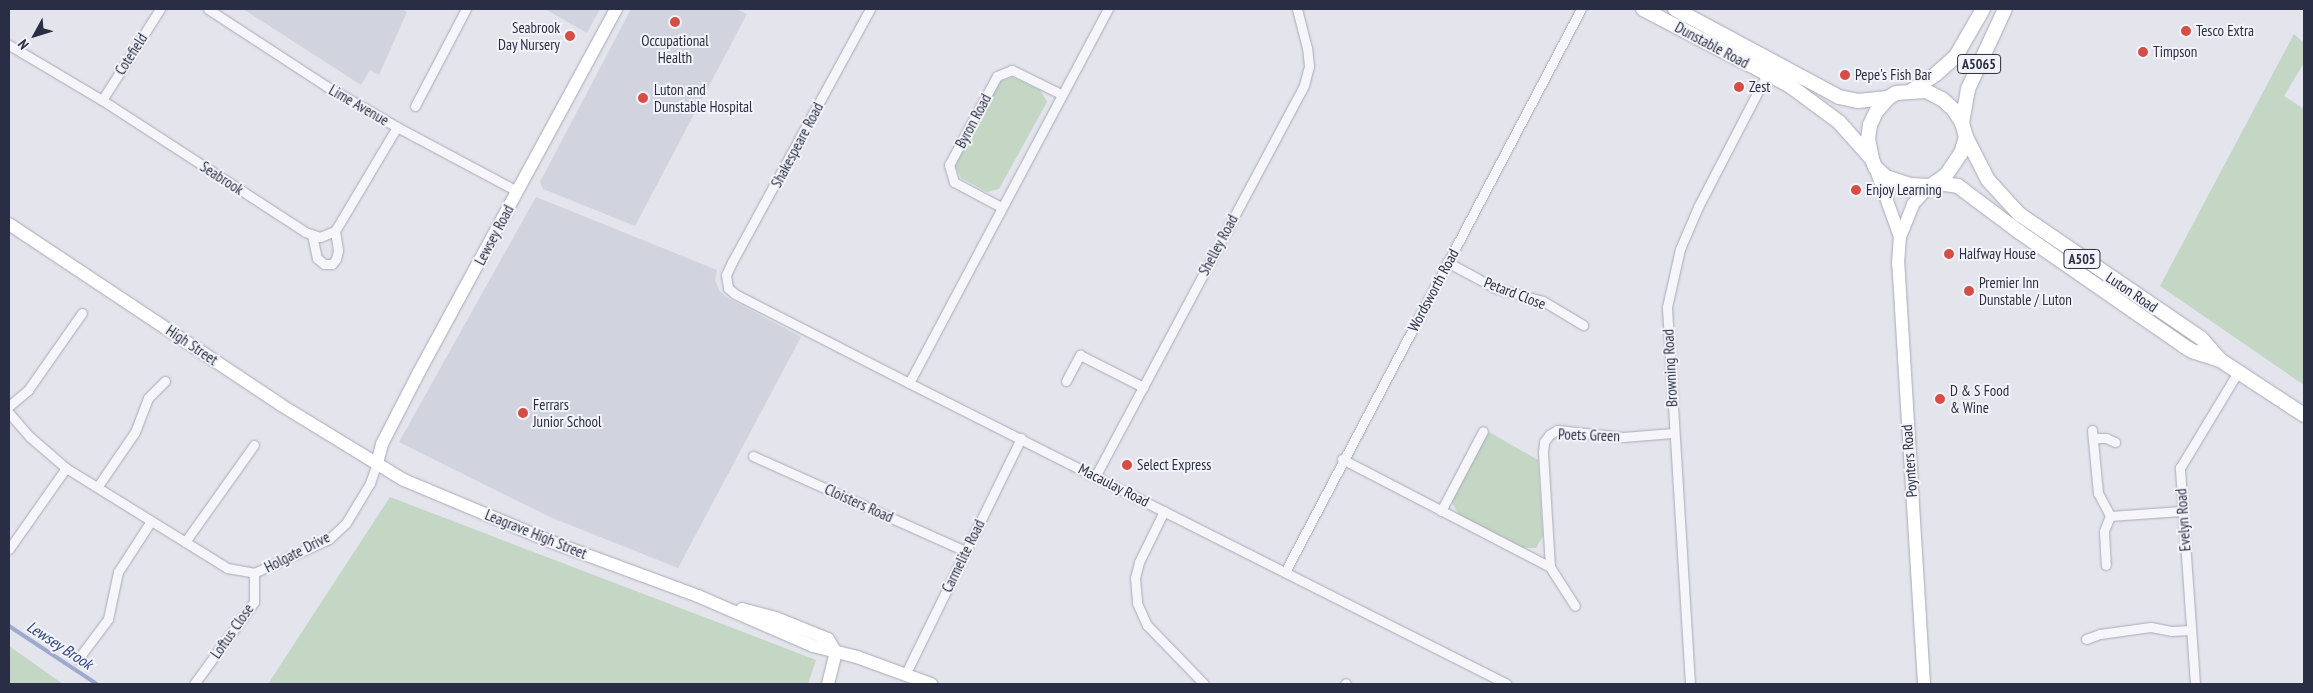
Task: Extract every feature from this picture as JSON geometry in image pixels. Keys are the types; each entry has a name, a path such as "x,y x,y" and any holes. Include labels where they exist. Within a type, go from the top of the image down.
{"main road":[{"name":"Dunstable Road","path":"1644,9 1789,85 1839,122 1874,163"},
{"name":"Dunstable Road","path":"1675,9 1790,69 1820,89 1839,97 1858,101 1888,98"},
{"name":"A5065","path":"1909,92 1936,74 1956,56 1982,9"},
{"name":"A5065","path":"1962,123 1968,89 2006,9"},
{"name":"A505","path":"1888,98 1896,93 1926,91 1942,99 1953,109 1962,123 1966,137"},
{"path":"1874,163 1868,139 1870,125 1876,112 1888,98"},
{"path":"1933,184 1954,165 1961,153 1966,137"},
{"name":"Luton Road","path":"1966,137 1988,180 2019,214 2201,338 2220,360 2304,414"},
{"name":"A505","path":"1874,163 1886,177 1897,181 1910,185 1933,184"},
{"name":"Luton Road","path":"1933,184 1958,186 2018,231 2192,351 2220,360"}],"street":[{"name":"Cotefield","path":"102,100 160,9"},
{"name":"Lime Avenue","path":"208,9 326,86 397,127 517,191"},
{"path":"415,106 466,9"},
{"name":"Lewsey Road","path":"377,464 382,444 397,415 616,9"},
{"name":"Shakespeare Road","path":"726,282 732,262 870,9"},
{"path":"909,383 1061,94 1108,9"},
{"name":"Shelley Road","path":"1096,476 1304,85 1309,66 1307,48 1297,9"},
{"name":"Wordsworth Road","path":"1285,572 1342,458 1581,9"},
{"name":"Seabrook","path":"9,45 102,100 312,235"},
{"name":"Byron Road","path":"1001,207 954,182 949,166 958,149 997,76 1012,70 1061,94"},
{"name":"Browning Road","path":"1690,684 1673,433 1668,307 1680,249 1698,207 1767,74"},
{"path":"335,231 338,250 336,259 332,264 324,264 317,258 312,235 320,237 335,231 397,127"},
{"name":"Poynters Road","path":"1874,163 1900,237 1900,308 1924,684"},
{"name":"Poynters Road","path":"1900,237 1913,204 1933,184"},
{"name":"High Street","path":"9,224 281,405 377,464"},
{"name":"Petard Close","path":"1447,262 1495,288 1543,301 1583,325"},
{"name":"Macaulay Road","path":"726,282 728,288 735,294 1503,683"},
{"path":"9,406 28,390 82,313"},
{"path":"1066,381 1080,355 1143,387"},
{"name":"Evelyn Road","path":"2195,684 2181,511 2180,468 2238,372"},
{"path":"98,486 135,432 148,398 165,381"},
{"name":"Holgate Drive","path":"9,413 30,438 66,468 98,486 227,568 254,573 329,539 346,523 370,483 377,464"},
{"name":"Poets Green","path":"1550,567 1543,452 1544,442 1549,435 1557,430 1623,436 1673,433"},
{"path":"1441,511 1483,431"},
{"path":"2106,565 2104,531 2110,516 2098,493 2092,434 2115,442"},
{"name":"Carmelite Road","path":"905,675 1021,438"},
{"path":"186,542 254,445"},
{"name":"Cloisters Road","path":"753,456 965,551"},
{"path":"1342,458 1550,567 1576,606"},
{"name":"Leagrave High Street","path":"377,464 404,480 543,538 698,596 813,646 857,657 931,684"},
{"path":"9,549 66,468"},
{"path":"1164,511 1139,562 1135,578 1137,603 1147,625 1204,684"},
{"path":"2110,516 2181,511"},
{"path":"78,659 108,619 118,572 151,521"},
{"name":"Loftus Close","path":"194,684 254,602 254,573"},
{"path":"2086,639 2100,634 2151,627 2171,631 2191,630"},
{"path":"828,684 836,653"}],"shaded area":[{"path":"243,9 401,9 407,12 379,75 370,70 361,85"},
{"path":"545,9 600,9 587,33"},
{"name":"Luton and Dunstable Hospital","path":"631,9 736,9 747,14 635,226 543,189 540,182"},
{"path":"536,197 717,270 715,280 719,290 726,297 801,337 678,568 550,517 399,442"}],"green space":[{"path":"2294,34 2304,43 2304,63 2284,96 2304,109 2304,385 2160,286"},
{"path":"1012,77 1040,90 1047,102 999,189 987,192 961,178 955,166 999,82"},
{"path":"1489,432 1538,460 1543,536 1536,548 1524,548 1459,515 1451,501"},
{"path":"390,497 816,660 808,684 268,684"},
{"path":"9,646 63,684 9,684"}],"waterway":[{"name":"Lewsey Brook","path":"9,626 97,684"}],"place":[{"name":"Occupational Health","path":"675,22"},
{"name":"Tesco Extra","path":"2186,31"},
{"name":"Seabrook Day Nursery","path":"570,36"},
{"name":"Timpson","path":"2143,52"},
{"name":"Pepe's Fish Bar","path":"1845,75"},
{"name":"Zest","path":"1739,87"},
{"name":"Luton and Dunstable Hospital","path":"643,98"},
{"name":"Enjoy Learning","path":"1856,190"},
{"name":"Halfway House","path":"1949,254"},
{"name":"Premier Inn Dunstable / Luton","path":"1969,291"},
{"name":"D & S Food & Wine","path":"1940,399"},
{"name":"Ferrars Junior School","path":"523,413"},
{"name":"Select Express","path":"1127,465"}]}
